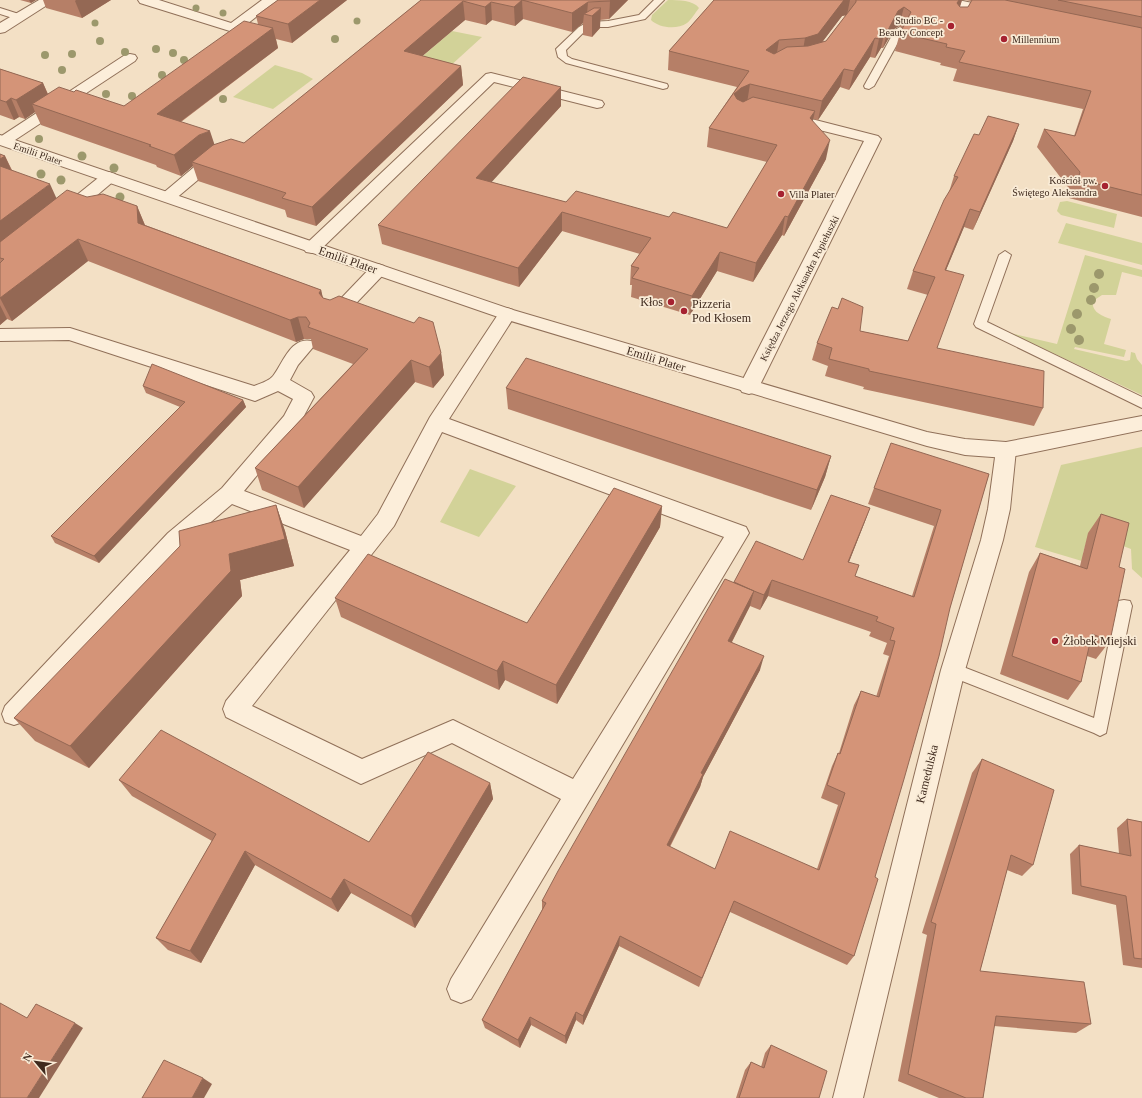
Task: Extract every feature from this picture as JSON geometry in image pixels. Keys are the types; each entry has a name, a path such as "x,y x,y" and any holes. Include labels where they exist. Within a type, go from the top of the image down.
{"street":[{"path":"0,29 48,0"},
{"path":"145,0 233,28 271,0"},
{"path":"938,0 964,11 1010,15"},
{"path":"2,141 130,58"},
{"name":"Emilii Plater","path":"312,248 491,77 597,104"},
{"name":"Księdza Jerzego Aleksandra Popiełuszki","path":"749,387 873,140 771,114"},
{"name":"Emilii Plater","path":"2,141 507,314 927,439 965,447 1006,450 1142,423"},
{"path":"168,197 212,160 234,152"},
{"path":"51,224 109,177"},
{"path":"335,315 378,270"},
{"path":"507,314 437,422 386,520 235,709 361,772 453,731 578,795"},
{"path":"0,335 70,334 255,394 278,382 291,362 305,346"},
{"path":"14,714 176,539 229,494 292,420 304,397 278,382"},
{"path":"437,422 738,533 461,989"},
{"name":"Kamedulska","path":"848,1098 953,670 992,540 999,509 1006,450"},
{"path":"229,494 364,546"}],"lane":[{"path":"659,0 642,17 608,24 591,24 582,29 560,49 563,56 569,61 663,86"},
{"path":"0,11 19,17"},
{"path":"869,86 900,30"},
{"path":"1005,255 980,324 1142,404"},
{"path":"953,670 1100,728 1124,606"}],"green space":[{"path":"668,0 681,0 693,3 699,8 687,23 678,27 668,27 654,23 651,20 652,15"},
{"path":"452,31 482,37 380,130 295,166"},
{"path":"275,65 302,73 313,79 273,109 233,97"},
{"path":"1067,201 1117,214 1114,228 1061,215 1057,211 1060,202"},
{"path":"1066,223 1142,243 1142,265 1058,243"},
{"path":"1085,255 1142,270 1142,277 1122,272 1116,295 1102,295 1093,301 1095,311 1111,319 1104,344 1126,350 1124,357 1075,347 1074,349 1126,361 1130,360 1131,352 1135,353 1137,359 1142,365 1142,395 1010,333 1057,344"},
{"path":"1142,447 1142,578 1132,569 1131,549 1089,533 1083,553 1112,570 1035,547 1061,465"},
{"path":"470,469 516,486 479,537 440,522"}],"building":[{"path":"278,0 320,0 288,24 256,16"},
{"path":"421,0 522,0 514,7 491,2 485,7 463,1 404,51 461,66 312,207 282,198 286,193 192,162 213,145 231,139 244,143"},
{"path":"522,0 611,0 588,2 572,13"},
{"path":"714,0 844,0 818,34 805,38 779,40 766,50 774,54 787,47 808,46 826,41 856,0 959,0 957,3 960,7 968,7 972,0 1005,0 1142,28 1142,195 1078,179 1080,172 1044,129 1075,136 1091,91 959,62 965,51 946,47 947,44 900,33 911,12 904,7 898,11 888,30 885,29 879,39 875,38 854,71 844,69 822,101 750,84 741,88 734,94 737,99 743,102 753,97 815,111 810,118 830,140 788,217 785,216 756,263 720,252 692,296 632,278 639,268 631,266 651,238 562,212 518,268 378,225 523,77 561,87 476,178 566,202 576,191 669,217 673,212 727,228 777,145 709,128 749,71 669,51"},
{"path":"1058,0 1142,0 1142,17"},
{"path":"594,8 601,8 592,16 584,14"},
{"path":"244,21 273,28 157,114 210,131 199,135 174,155 149,146 151,145 32,104 59,87 74,92 76,90 124,106"},
{"path":"0,69 43,83 16,100 11,98 6,102 0,100"},
{"path":"988,116 1019,124 980,212 970,209 945,270 964,275 937,348 1044,371 1043,408 869,371 869,369 829,359 832,348 817,343 832,307 838,309 842,298 863,307 860,331 908,341 935,277 913,271 944,200 958,177 954,176 974,134 979,135"},
{"path":"0,154 5,156 0,159"},
{"path":"0,166 50,184 0,221"},
{"path":"67,190 87,197 103,194 137,206 138,223 321,290 319,293 323,298 330,300 339,296 414,323 419,317 433,322 441,353 429,367 411,360 298,487 255,468 368,349 308,327 310,323 306,317 298,317 290,320 78,239 0,298 0,263 4,259 0,258 0,242"},
{"path":"526,358 831,456 817,490 506,388"},
{"path":"152,364 243,400 94,556 51,536 185,402 143,386"},
{"path":"891,443 989,474 950,608 939,656 875,877 878,879 854,956 734,901 702,978 620,936 583,1016 576,1012 565,1036 530,1017 518,1040 482,1020 546,903 542,901 558,871 725,579 754,591 734,582 756,541 803,560 831,495 870,508 848,562 859,565 855,576 914,597 941,510 874,488","holes":["772,580 878,617 876,621 894,628 890,640 895,641 879,697 861,691 840,754 838,753 827,785 845,793 819,870 730,831 715,869 667,845 703,774 701,773 764,656 728,641 754,591 764,595"]},
{"path":"614,488 662,506 556,685 503,661 497,671 335,598 368,554 527,623"},
{"path":"276,505 285,539 229,554 231,571 70,746 14,718 180,546 179,531"},
{"path":"1101,514 1129,523 1119,567 1125,569 1110,641 1092,634 1081,682 1012,656 1040,553 1087,569"},
{"path":"161,730 369,842 428,752 490,783 411,916 344,879 331,899 245,851 190,951 156,938 216,834 119,780"},
{"path":"982,759 1054,790 1033,865 1011,855 980,971 1084,982 1091,1024 996,1016 983,1098 966,1098 908,1074 936,924 931,922"},
{"path":"1127,819 1142,822 1142,959 1134,958 1126,896 1081,886 1079,845 1131,856"},
{"path":"0,1003 27,1018 36,1004 75,1023 27,1098 0,1098"},
{"path":"771,1045 827,1071 819,1098 739,1098 751,1062 764,1068"},
{"path":"164,1060 203,1078 192,1098 142,1098"}],"place":[{"name":"Studio BC - Beauty Concept","path":"951,26"},
{"name":"Millennium","path":"1004,39"},
{"name":"Kościół pw. Świętego Aleksandra","path":"1105,186"},
{"name":"Villa Plater","path":"781,194"},
{"name":"Kłos","path":"671,302"},
{"name":"Pizzeria Pod Kłosem","path":"684,311"},
{"name":"Żłobek Miejski","path":"1055,641"}]}
